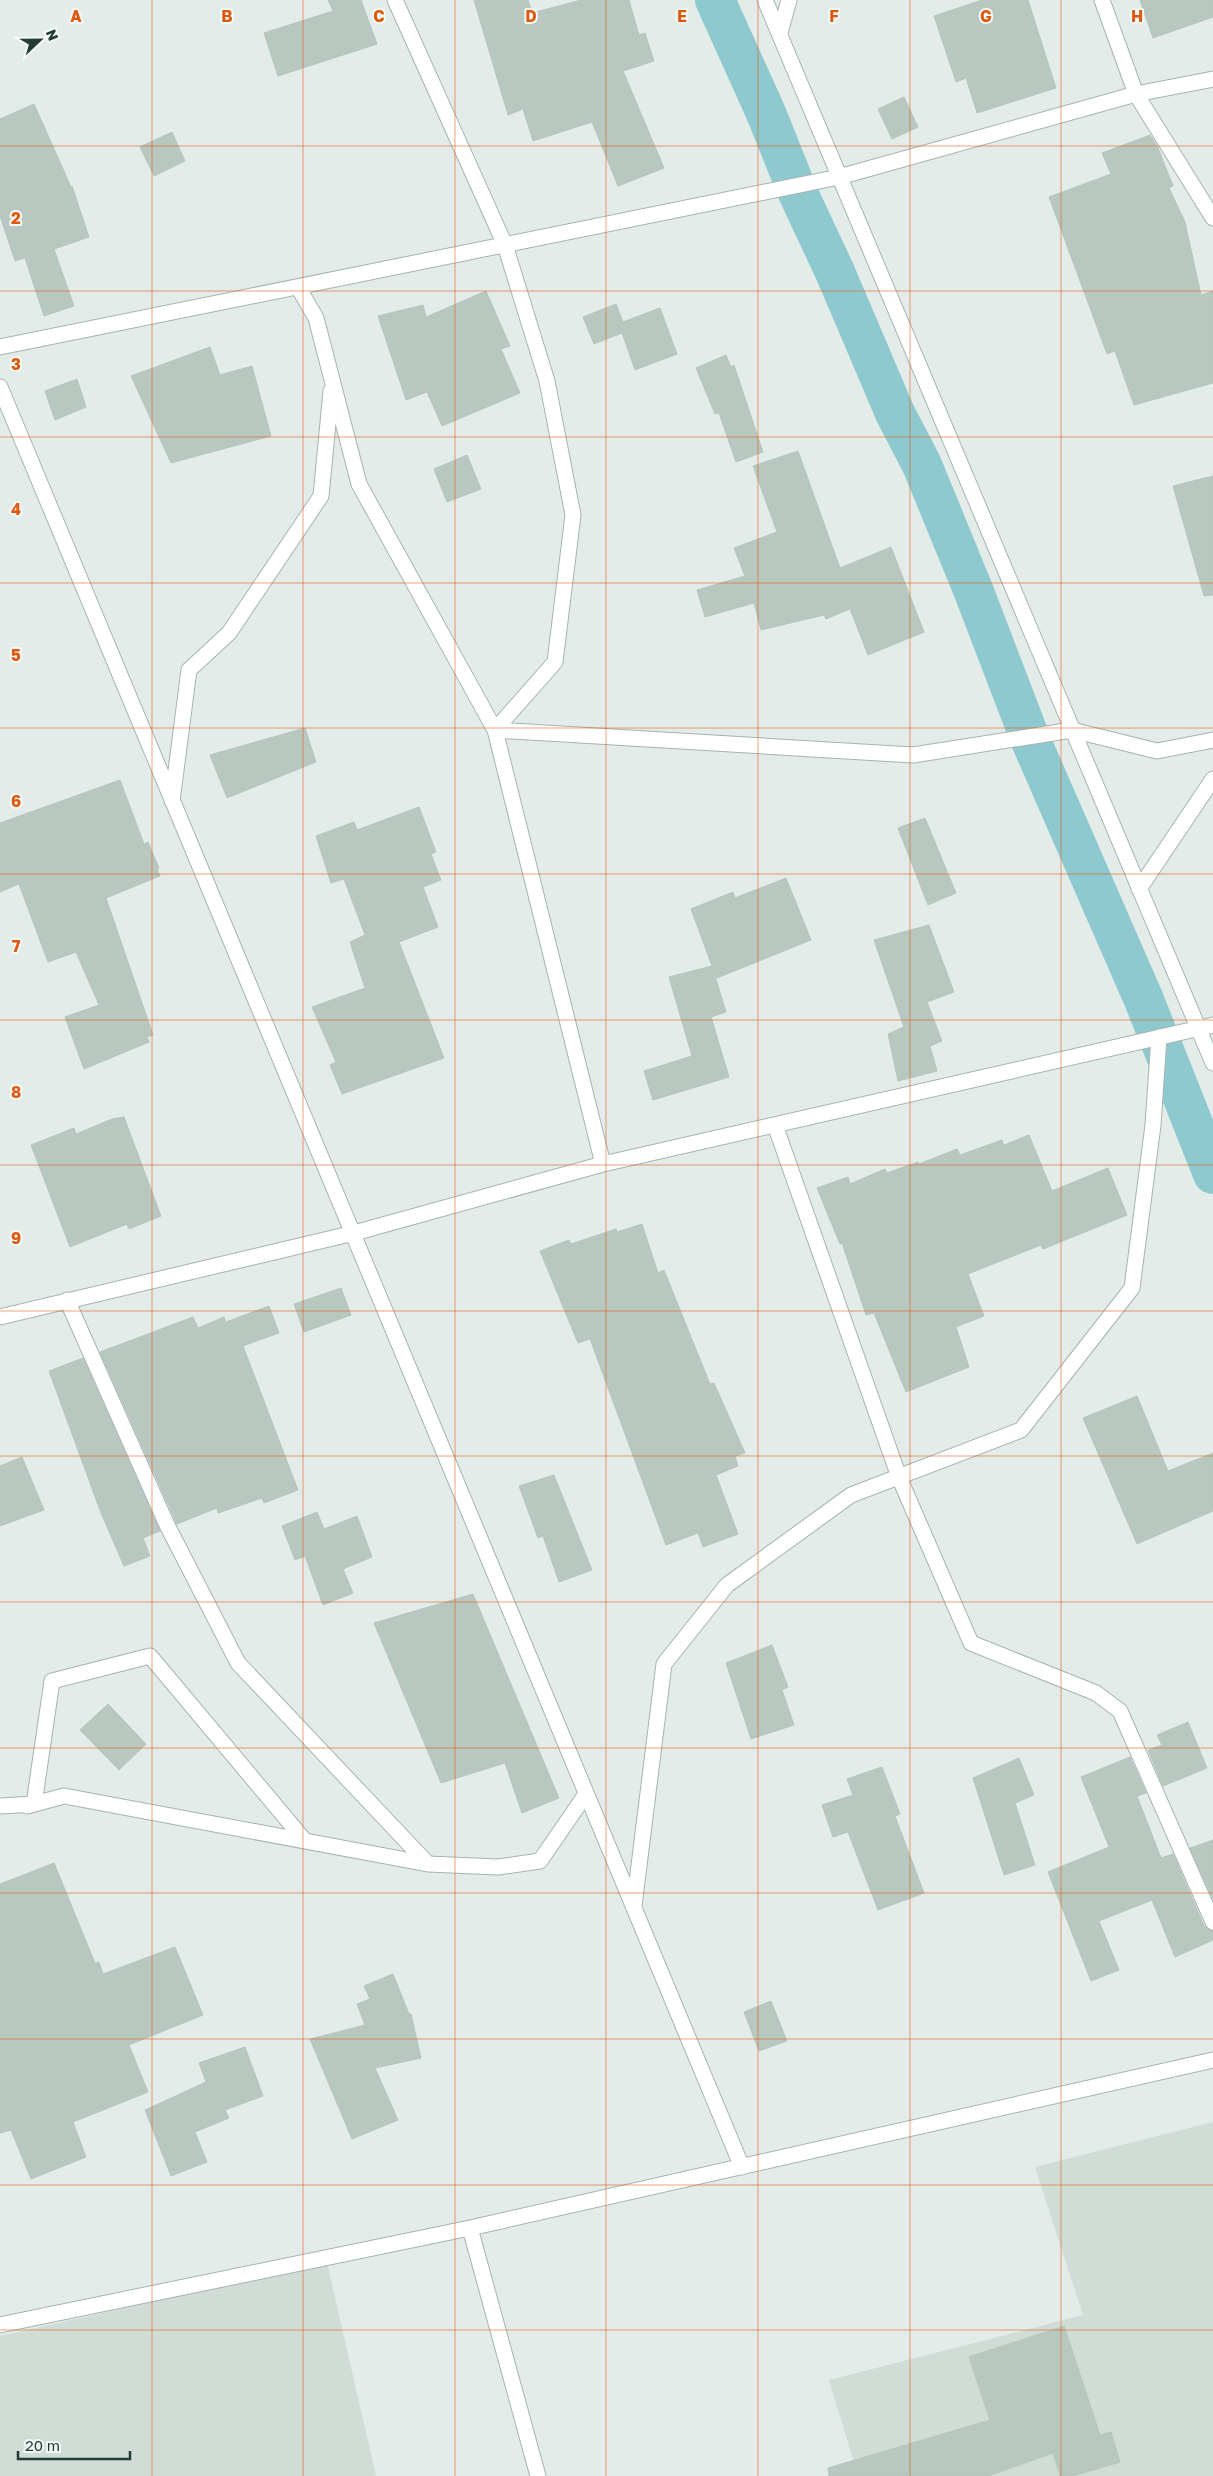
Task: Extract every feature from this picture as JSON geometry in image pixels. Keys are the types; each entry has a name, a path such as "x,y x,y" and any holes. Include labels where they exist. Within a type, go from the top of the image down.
{"street":[{"path":"395,0 505,245 546,381 573,515 555,662 495,730"},
{"path":"764,0 780,33 1139,889 1206,1027 1213,1063"},
{"path":"780,33 788,0"},
{"path":"1102,0 1136,94 1213,218"},
{"path":"0,347 839,177 1136,94 1213,80"},
{"path":"298,287 316,318 359,484 495,730 603,1164"},
{"path":"172,801 189,670 229,633 321,496 332,380"},
{"path":"0,386 742,2167"},
{"path":"495,730 913,755 1072,730 1157,751 1213,740"},
{"path":"1139,889 1213,779"},
{"path":"0,1317 354,1233 603,1164 1206,1027"},
{"path":"633,1907 664,1664 727,1585 851,1495 1021,1430 1132,1288 1153,1125 1159,1037"},
{"path":"776,1125 899,1477 971,1643 1096,1693 1120,1711 1213,1922"},
{"path":"67,1300 167,1524 238,1662 428,1864"},
{"path":"34,1804 52,1682 150,1656 305,1841"},
{"path":"0,1813 64,1796 428,1864 498,1867 540,1861 586,1794"},
{"path":"0,1806 34,1804"},
{"path":"0,2325 470,2228 1213,2060"},
{"path":"470,2228 538,2476"}],"shaded area":[{"path":"1213,2122 1213,2476 858,2476 829,2380 1083,2315 1035,2167"},
{"path":"327,2263 376,2476 0,2476 0,2336"}],"building":[{"path":"328,0 361,0 377,44 278,76 264,33 333,11"},
{"path":"474,0 528,0 532,13 581,0 629,0 639,35 645,33 654,61 623,71 664,168 618,186 592,122 533,141 523,109 508,115"},
{"path":"982,0 1028,0 1056,88 977,113 966,78 956,82 934,16"},
{"path":"1140,0 1213,0 1213,17 1153,38"},
{"path":"904,97 918,127 892,139 878,109"},
{"path":"34,104 72,186 89,237 54,249 74,306 44,316 25,258 15,261 0,216 0,119"},
{"path":"172,132 185,161 154,176 140,147"},
{"path":"1150,135 1158,148 1173,186 1169,188 1185,222 1201,295 1213,291 1213,383 1134,405 1115,351 1107,354 1049,197 1111,174 1102,153"},
{"path":"486,291 510,346 501,349 520,393 442,426 427,392 406,400 378,316 423,305 426,317"},
{"path":"616,304 623,322 660,308 677,354 635,370 622,333 594,344 583,317"},
{"path":"210,347 220,375 252,366 271,436 171,463 131,376"},
{"path":"726,355 731,367 734,365 763,452 736,462 719,413 715,414 696,368"},
{"path":"77,379 86,407 55,420 45,391"},
{"path":"798,451 840,568 891,547 924,632 868,655 850,609 826,619 824,615 761,630 754,603 705,617 697,590 745,576 734,548 777,532 753,466"},
{"path":"467,455 481,489 447,502 434,469"},
{"path":"1213,476 1213,595 1204,596 1173,486"},
{"path":"305,728 316,762 227,798 210,755"},
{"path":"120,780 144,844 148,842 159,868 157,869 160,876 106,898 153,1035 147,1037 149,1042 84,1069 65,1017 99,1005 76,952 48,962 19,884 0,892 0,823"},
{"path":"419,807 436,852 431,854 441,880 423,887 438,927 399,942 444,1058 342,1094 330,1065 336,1062 312,1007 365,988 350,942 365,935 344,879 331,883 316,836 354,822 357,830"},
{"path":"925,818 956,893 928,905 898,828"},
{"path":"786,878 811,940 717,978 691,909 733,892 735,898"},
{"path":"929,925 954,992 927,1002 942,1041 930,1046 937,1071 898,1081 888,1034 904,1027 874,940"},
{"path":"712,966 726,1012 711,1017 729,1077 653,1100 644,1071 692,1056 669,977"},
{"path":"124,1117 161,1216 129,1229 127,1224 70,1247 31,1145 74,1128 76,1134 112,1119"},
{"path":"1029,1135 1052,1191 1108,1168 1127,1215 1043,1249 1041,1245 968,1274 984,1316 956,1327 969,1367 906,1392 874,1313 866,1315 842,1243 840,1244 817,1188 848,1177 850,1184 885,1169 887,1173 918,1162 919,1164 957,1149 960,1155 1002,1140 1004,1145"},
{"path":"642,1224 658,1273 664,1270 710,1384 714,1383 745,1453 735,1456 738,1466 716,1475 738,1534 703,1547 698,1533 666,1545 590,1339 578,1343 540,1251 569,1240 571,1244 616,1229 617,1232"},
{"path":"341,1288 351,1315 304,1332 294,1304"},
{"path":"269,1306 279,1333 243,1346 298,1490 264,1503 262,1498 218,1513 217,1508 177,1524 100,1352 193,1317 198,1328 224,1317 226,1322"},
{"path":"83,1358 160,1531 143,1538 150,1556 124,1566 101,1513 49,1371"},
{"path":"1137,1396 1168,1471 1213,1453 1213,1511 1137,1544 1083,1418"},
{"path":"22,1457 44,1510 0,1526 0,1466"},
{"path":"554,1475 592,1570 559,1582 543,1536 538,1538 519,1486"},
{"path":"317,1512 324,1529 357,1516 372,1557 343,1569 353,1593 323,1605 305,1556 295,1560 282,1526"},
{"path":"473,1594 559,1798 522,1813 505,1763 441,1783 374,1623"},
{"path":"772,1645 788,1687 782,1690 794,1725 751,1739 726,1663"},
{"path":"108,1704 146,1744 119,1770 80,1730"},
{"path":"1188,1722 1207,1768 1163,1786 1148,1750 1162,1745 1157,1735"},
{"path":"1130,1757 1146,1793 1137,1796 1161,1858 1173,1854 1204,1926 1213,1931 1213,1940 1175,1957 1152,1900 1099,1921 1119,1970 1091,1981 1048,1872 1109,1847 1081,1777"},
{"path":"1019,1758 1034,1795 1015,1803 1035,1865 1004,1875 973,1778"},
{"path":"882,1767 900,1814 895,1816 924,1893 878,1910 848,1832 833,1837 822,1805 853,1795 847,1779"},
{"path":"1213,1840 1213,1899 1190,1848"},
{"path":"54,1863 95,1963 99,1962 103,1974 175,1947 203,2015 129,2045 148,2092 73,2122 86,2157 31,2179 11,2130 0,2133 0,1884"},
{"path":"393,1974 409,2014 411,2014 421,2058 375,2068 398,2120 352,2139 310,2039 365,2025 357,2004 370,1999 364,1986"},
{"path":"771,2001 787,2041 759,2051 744,2012"},
{"path":"245,2047 263,2096 225,2110 229,2118 195,2132 207,2162 171,2176 145,2110 206,2082 199,2063"},
{"path":"1064,2326 1100,2435 1111,2432 1120,2462 1073,2476 1060,2476 1053,2453 988,2476 829,2476 828,2468 990,2420 969,2357"}],"waterway":[{"path":"715,0 766,113 798,193 835,272 895,413 922,465 974,592 1031,741 1144,1000 1213,1174"}]}
